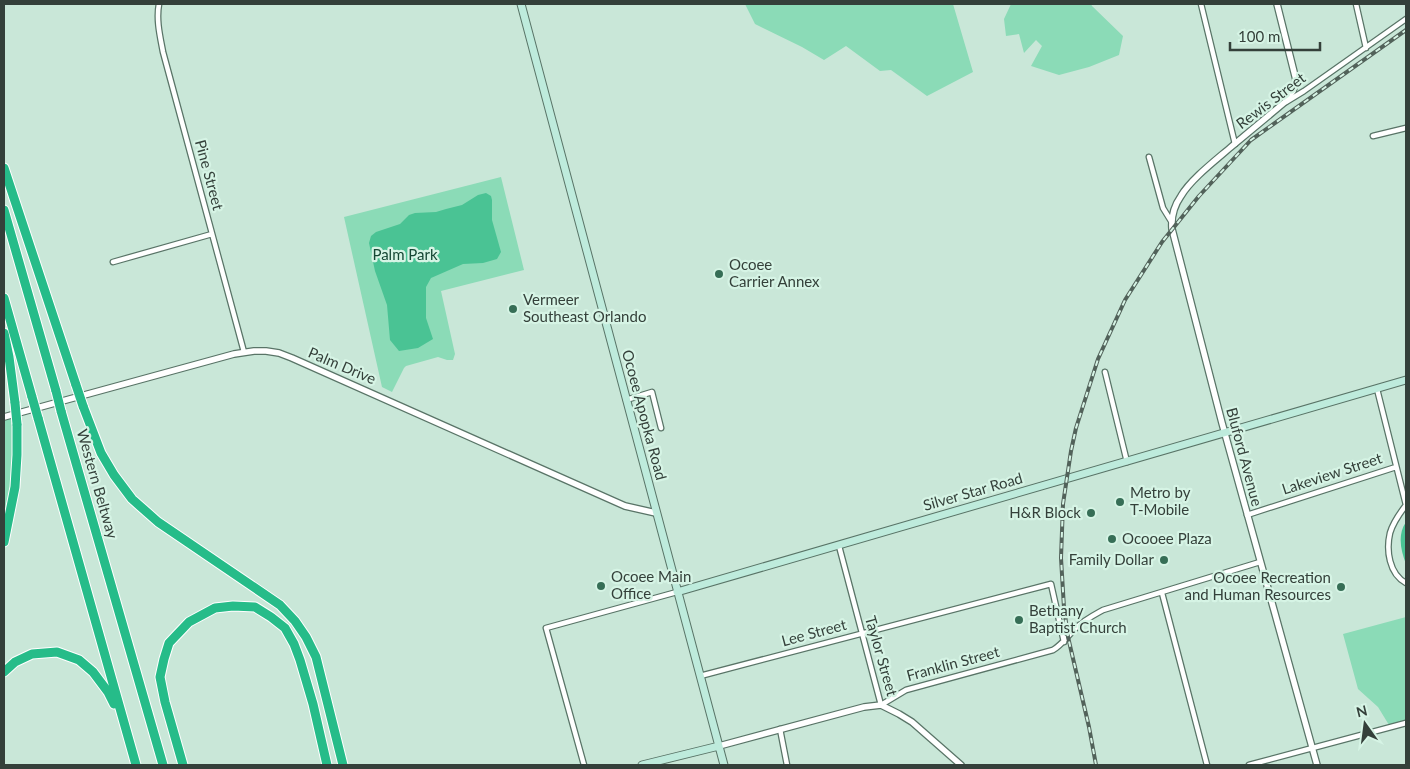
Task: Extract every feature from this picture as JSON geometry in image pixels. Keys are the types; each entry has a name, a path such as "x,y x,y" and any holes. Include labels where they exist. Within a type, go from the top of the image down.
{"highway":[{"path":"4,168 83,406 101,453 114,475 132,498 158,522 280,605 295,621 316,657 343,765"},
{"name":"Western Beltway","path":"4,210 163,765"},
{"path":"4,298 136,765"},
{"path":"4,333 9,357 17,424 14,487 4,542"},
{"path":"183,765 160,677 169,643 189,622 215,608 233,606 255,607 285,628 300,660 313,704 326,765"},
{"path":"4,672 15,662 32,654 57,652 79,660 93,672 108,692 125,728"}],"main road":[{"name":"Ocoee Apopka Road","path":"521,4 724,765"},
{"name":"Silver Star Road","path":"677,592 1406,380"},
{"name":"Franklin Street","path":"642,765 718,746"}],"street":[{"name":"Pine Street","path":"159,4 159,34 163,52 244,352"},
{"path":"1201,4 1235,144"},
{"path":"1277,4 1296,80 1293,91 1285,102"},
{"path":"1356,4 1366,48"},
{"name":"Rewis Street","path":"1171,221 1174,209 1181,195 1209,165 1285,102 1304,91 1406,19"},
{"path":"1373,136 1406,128"},
{"name":"Bluford Avenue","path":"1149,157 1162,208 1171,221 1224,433 1317,765"},
{"path":"113,262 212,234"},
{"name":"Palm Drive","path":"4,417 244,352 254,350 266,351 292,358 625,506 656,513"},
{"path":"1105,372 1127,462"},
{"path":"1377,389 1406,505 1396,518 1390,533 1389,554 1391,568 1406,583"},
{"path":"626,400 652,392 661,428"},
{"name":"Lakeview Street","path":"1247,515 1396,467"},
{"name":"Taylor Street","path":"839,546 881,705 912,722 961,765"},
{"name":"Franklin Street","path":"718,746 864,707 881,705 906,690 1053,650 1064,642 1077,626 1103,610 1260,562"},
{"name":"Lee Street","path":"700,676 1051,584 1064,642"},
{"name":"Silver Star Road","path":"584,765 546,628 677,592"},
{"path":"1162,593 1207,765"},
{"path":"1250,765 1406,723"},
{"path":"780,729 787,765"}],"green space":[{"path":"745,4 953,4 973,72 927,96 891,70 880,71 846,46 824,60 755,24"},
{"path":"1011,4 1091,4 1123,36 1119,55 1089,67 1059,75 1031,66 1042,46 1036,40 1024,53 1019,34 1006,36 1004,19"},
{"name":"Palm Park","path":"501,177 524,270 441,291 455,354 453,360 438,357 406,366 392,392 382,387 344,217"},
{"path":"16,412 15,487 4,542 4,416"},
{"path":"1406,617 1406,720 1389,725 1378,707 1358,689 1343,634"}],"shaded area":[{"path":"486,193 491,196 492,220 501,252 497,259 483,263 463,264 431,278 426,287 426,318 433,339 418,348 399,351 390,340 387,305 375,271 369,243 371,236 376,232 400,224 409,215 436,212 462,205 478,195"},
{"path":"1406,522 1406,564 1401,548 1401,532"}],"railway":[{"path":"1096,765 1068,637 1061,558 1063,504 1071,451 1076,428 1098,359 1125,300 1162,242 1199,196 1251,140 1406,30"}],"place":[{"name":"Ocoee Carrier Annex","path":"719,274"},
{"name":"Vermeer Southeast Orlando","path":"513,309"},
{"name":"Metro by T-Mobile","path":"1120,502"},
{"name":"H&R Block","path":"1091,513"},
{"name":"Ocooee Plaza","path":"1112,539"},
{"name":"Family Dollar","path":"1164,560"},
{"name":"Ocoee Main Office","path":"601,586"},
{"name":"Ocoee Recreation and Human Resources","path":"1341,587"},
{"name":"Bethany Baptist Church","path":"1019,620"}]}
